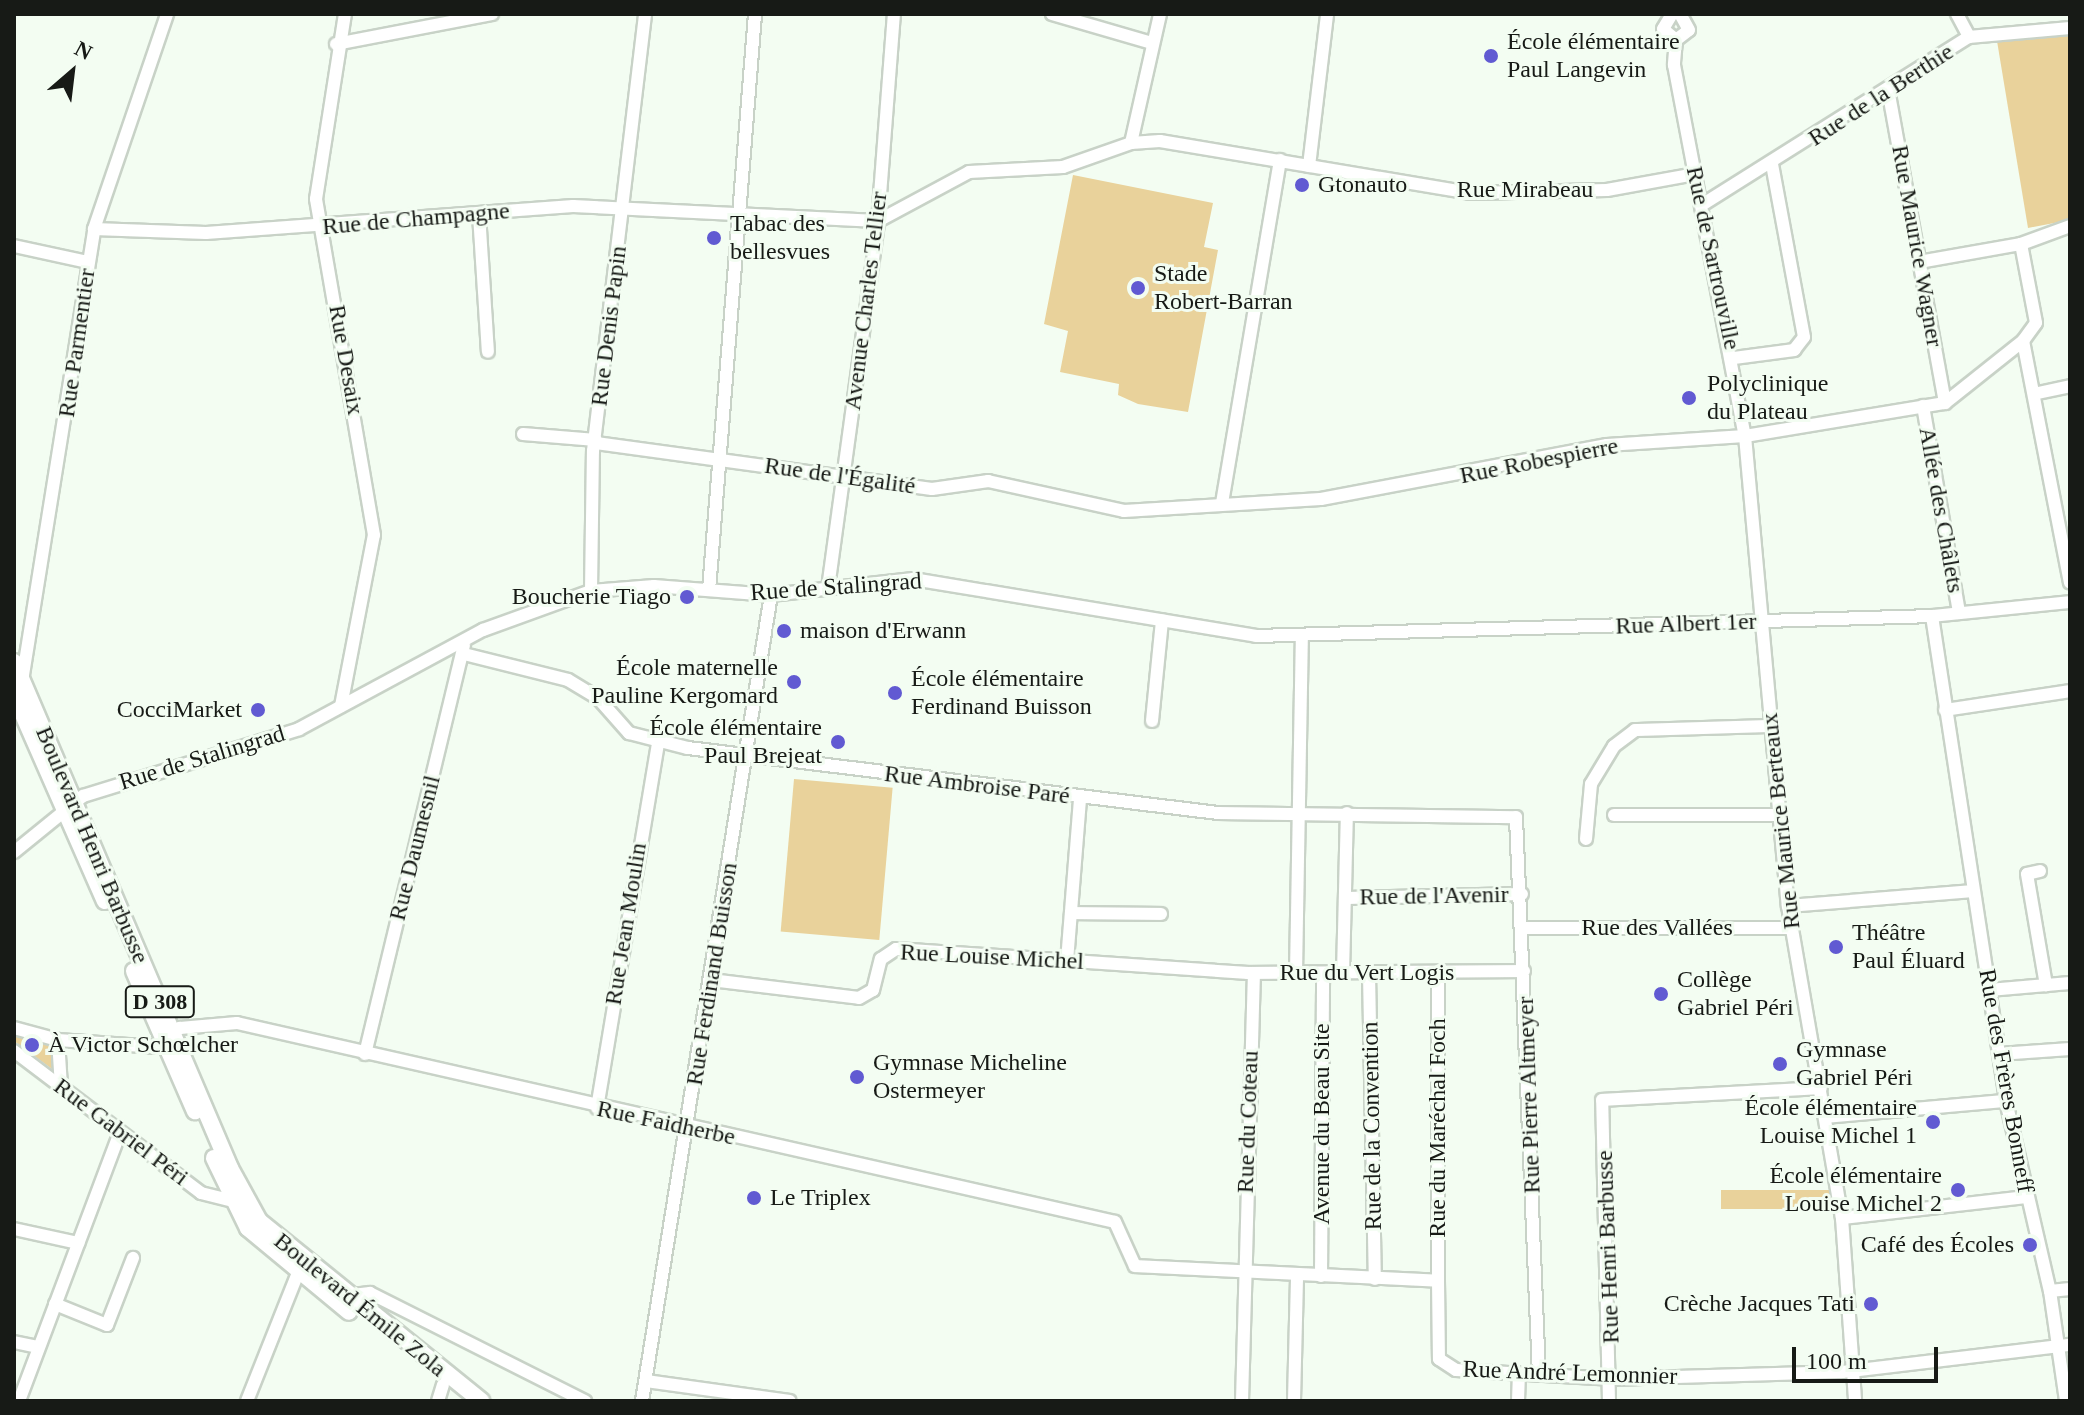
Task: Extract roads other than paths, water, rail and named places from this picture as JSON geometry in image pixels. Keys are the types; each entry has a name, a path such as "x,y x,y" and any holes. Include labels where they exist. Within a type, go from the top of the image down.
{"main road":[{"name":"Boulevard Henri Barbusse","path":"14,662 17,697 68,805 240,1203"},
{"name":"Boulevard Henri Barbusse","path":"17,697 68,805"},
{"name":"Boulevard Émile Zola","path":"240,1203 328,1296 440,1393 465,1401"},
{"name":"Boulevard Émile Zola","path":"300,1267 346,1296 481,1401"}],"street":[{"name":"Rue Parmentier","path":"17,697 94,229 167,14"},
{"name":"Rue Desaix","path":"341,706 374,535 315,177 336,44 345,14"},
{"path":"336,44 492,14"},
{"name":"Rue Denis Papin","path":"591,591 596,441 627,210 645,14"},
{"path":"709,590 755,14"},
{"name":"Avenue Charles Tellier","path":"828,588 878,221 894,14"},
{"path":"1052,14 1152,43"},
{"path":"878,221 969,172 1063,167 1131,143 1160,14"},
{"path":"1309,166 1327,14"},
{"path":"1957,14 1969,37"},
{"path":"1671,15 1689,30 1676,40 1664,34 1671,15"},
{"name":"Rue de la Berthie","path":"1705,203 1772,165 1969,37 2070,28"},
{"name":"Rue de Sartrouville","path":"1676,40 1674,65 1695,174 1705,203 1734,358 1745,436 1762,621"},
{"name":"Rue Maurice Wagner","path":"1888,89 1945,403"},
{"name":"Rue Mirabeau","path":"1131,143 1280,160 1470,193 1607,190 1695,174"},
{"path":"1222,503 1280,160"},
{"path":"1734,358 1794,350 1804,337 1772,165"},
{"name":"Rue de Champagne","path":"94,229 322,226 479,214 627,210 878,221"},
{"path":"479,214 488,352"},
{"path":"1919,262 2021,244 2070,226"},
{"path":"1945,403 2023,341 2036,323 2021,244"},
{"path":"14,246 88,262"},
{"path":"2023,341 2038,393 2070,582"},
{"path":"2038,393 2070,386"},
{"name":"Rue Robespierre","path":"1321,499 1607,445 1745,436 1945,403"},
{"name":"Allée des Châlets","path":"1923,406 1959,613"},
{"name":"Rue de l'Égalité","path":"523,434 596,441 932,489 988,481 1060,502 1124,511 1321,499"},
{"name":"Rue de Stalingrad","path":"68,805 246,750 591,591 709,590 771,595 828,588 956,582 1162,620 1302,637"},
{"name":"Rue Ferdinand Buisson","path":"642,1401 771,595"},
{"name":"Rue Albert 1er","path":"1302,637 1932,616 2070,602"},
{"name":"Rue des Frères Bonneff","path":"1932,616 2006,1101 2050,1291 2066,1346 2066,1401"},
{"path":"1152,721 1162,620"},
{"name":"Rue Maurice Berteaux","path":"1762,621 1788,906 1842,1218 1855,1401"},
{"path":"1296,973 1302,637"},
{"name":"Rue Ambroise Paré","path":"464,648 568,680 598,698 629,733 658,742 1080,798 1300,812 1516,817"},
{"name":"Rue Daumesnil","path":"365,1054 464,648"},
{"path":"1945,710 2070,691"},
{"path":"1586,839 1591,784 1614,746 1635,730 1771,726"},
{"name":"Rue Jean Moulin","path":"597,1108 658,742"},
{"path":"1067,961 1080,798"},
{"path":"14,852 68,805"},
{"path":"1343,973 1347,813"},
{"path":"1614,815 1780,815"},
{"name":"Rue Pierre Altmeyer","path":"1516,817 1522,894 1539,1375"},
{"path":"2040,871 2027,874 2046,985"},
{"path":"1788,906 1973,891"},
{"name":"Rue de l'Avenir","path":"1346,898 1522,894"},
{"path":"1071,913 1161,914"},
{"name":"Rue des Vallées","path":"1523,928 1791,928"},
{"name":"Rue Louise Michel","path":"711,980 859,998 873,990 881,959 896,949 1209,971"},
{"name":"Rue du Vert Logis","path":"1209,971 1438,975 1524,971"},
{"name":"Rue du Coteau","path":"1242,1401 1242,1271 1254,973"},
{"name":"Avenue du Beau Site","path":"1321,1276 1323,973"},
{"name":"Rue de la Convention","path":"1369,974 1375,1279"},
{"name":"Rue du Maréchal Foch","path":"1438,975 1438,1281"},
{"path":"1989,990 2070,983"},
{"name":"Rue Faidherbe","path":"14,1028 58,1040 157,1047 168,1037 207,1021 237,1023 597,1108 1115,1222 1130,1264 1242,1271"},
{"path":"58,1040 61,1087"},
{"path":"1999,1054 2070,1049"},
{"name":"Rue Gabriel Péri","path":"17,1057 201,1193 240,1203"},
{"name":"Rue Henri Barbusse","path":"1609,1401 1607,1096 1821,1088"},
{"path":"1825,1117 2006,1101"},
{"path":"19,1401 120,1132"},
{"path":"1842,1218 2027,1197"},
{"path":"14,1229 78,1243"},
{"path":"55,1304 107,1325 133,1258"},
{"path":"247,1401 300,1267"},
{"path":"1242,1271 1438,1281"},
{"path":"1294,1401 1297,1274"},
{"name":"Rue André Lemonnier","path":"1438,1281 1442,1365 1519,1374 1610,1379 1853,1371 2066,1346"},
{"path":"2050,1291 2070,1289"},
{"path":"328,1296 370,1293 585,1401"},
{"path":"14,1342 38,1347"},
{"path":"1518,1401 1519,1374"},
{"path":"646,1381 790,1401"}],"place":[{"name":"École élémentaire Paul Langevin","path":"1491,56"},
{"name":"Gtonauto","path":"1302,185"},
{"name":"Tabac des bellesvues","path":"714,238"},
{"name":"Stade Robert-Barran","path":"1138,288"},
{"name":"Polyclinique du Plateau","path":"1689,398"},
{"name":"Boucherie Tiago","path":"687,597"},
{"name":"maison d'Erwann","path":"784,631"},
{"name":"École maternelle Pauline Kergomard","path":"794,682"},
{"name":"École élémentaire Ferdinand Buisson","path":"895,693"},
{"name":"CocciMarket","path":"258,710"},
{"name":"École élémentaire Paul Brejeat","path":"838,742"},
{"name":"Théâtre Paul Éluard","path":"1836,947"},
{"name":"Collège Gabriel Péri","path":"1661,994"},
{"name":"À Victor Schœlcher","path":"32,1045"},
{"name":"Gymnase Gabriel Péri","path":"1780,1064"},
{"name":"Gymnase Micheline Ostermeyer","path":"857,1077"},
{"name":"École élémentaire Louise Michel 1","path":"1933,1122"},
{"name":"École élémentaire Louise Michel 2","path":"1958,1190"},
{"name":"Le Triplex","path":"754,1198"},
{"name":"Café des Écoles","path":"2030,1245"},
{"name":"Crèche Jacques Tati","path":"1871,1304"}]}
